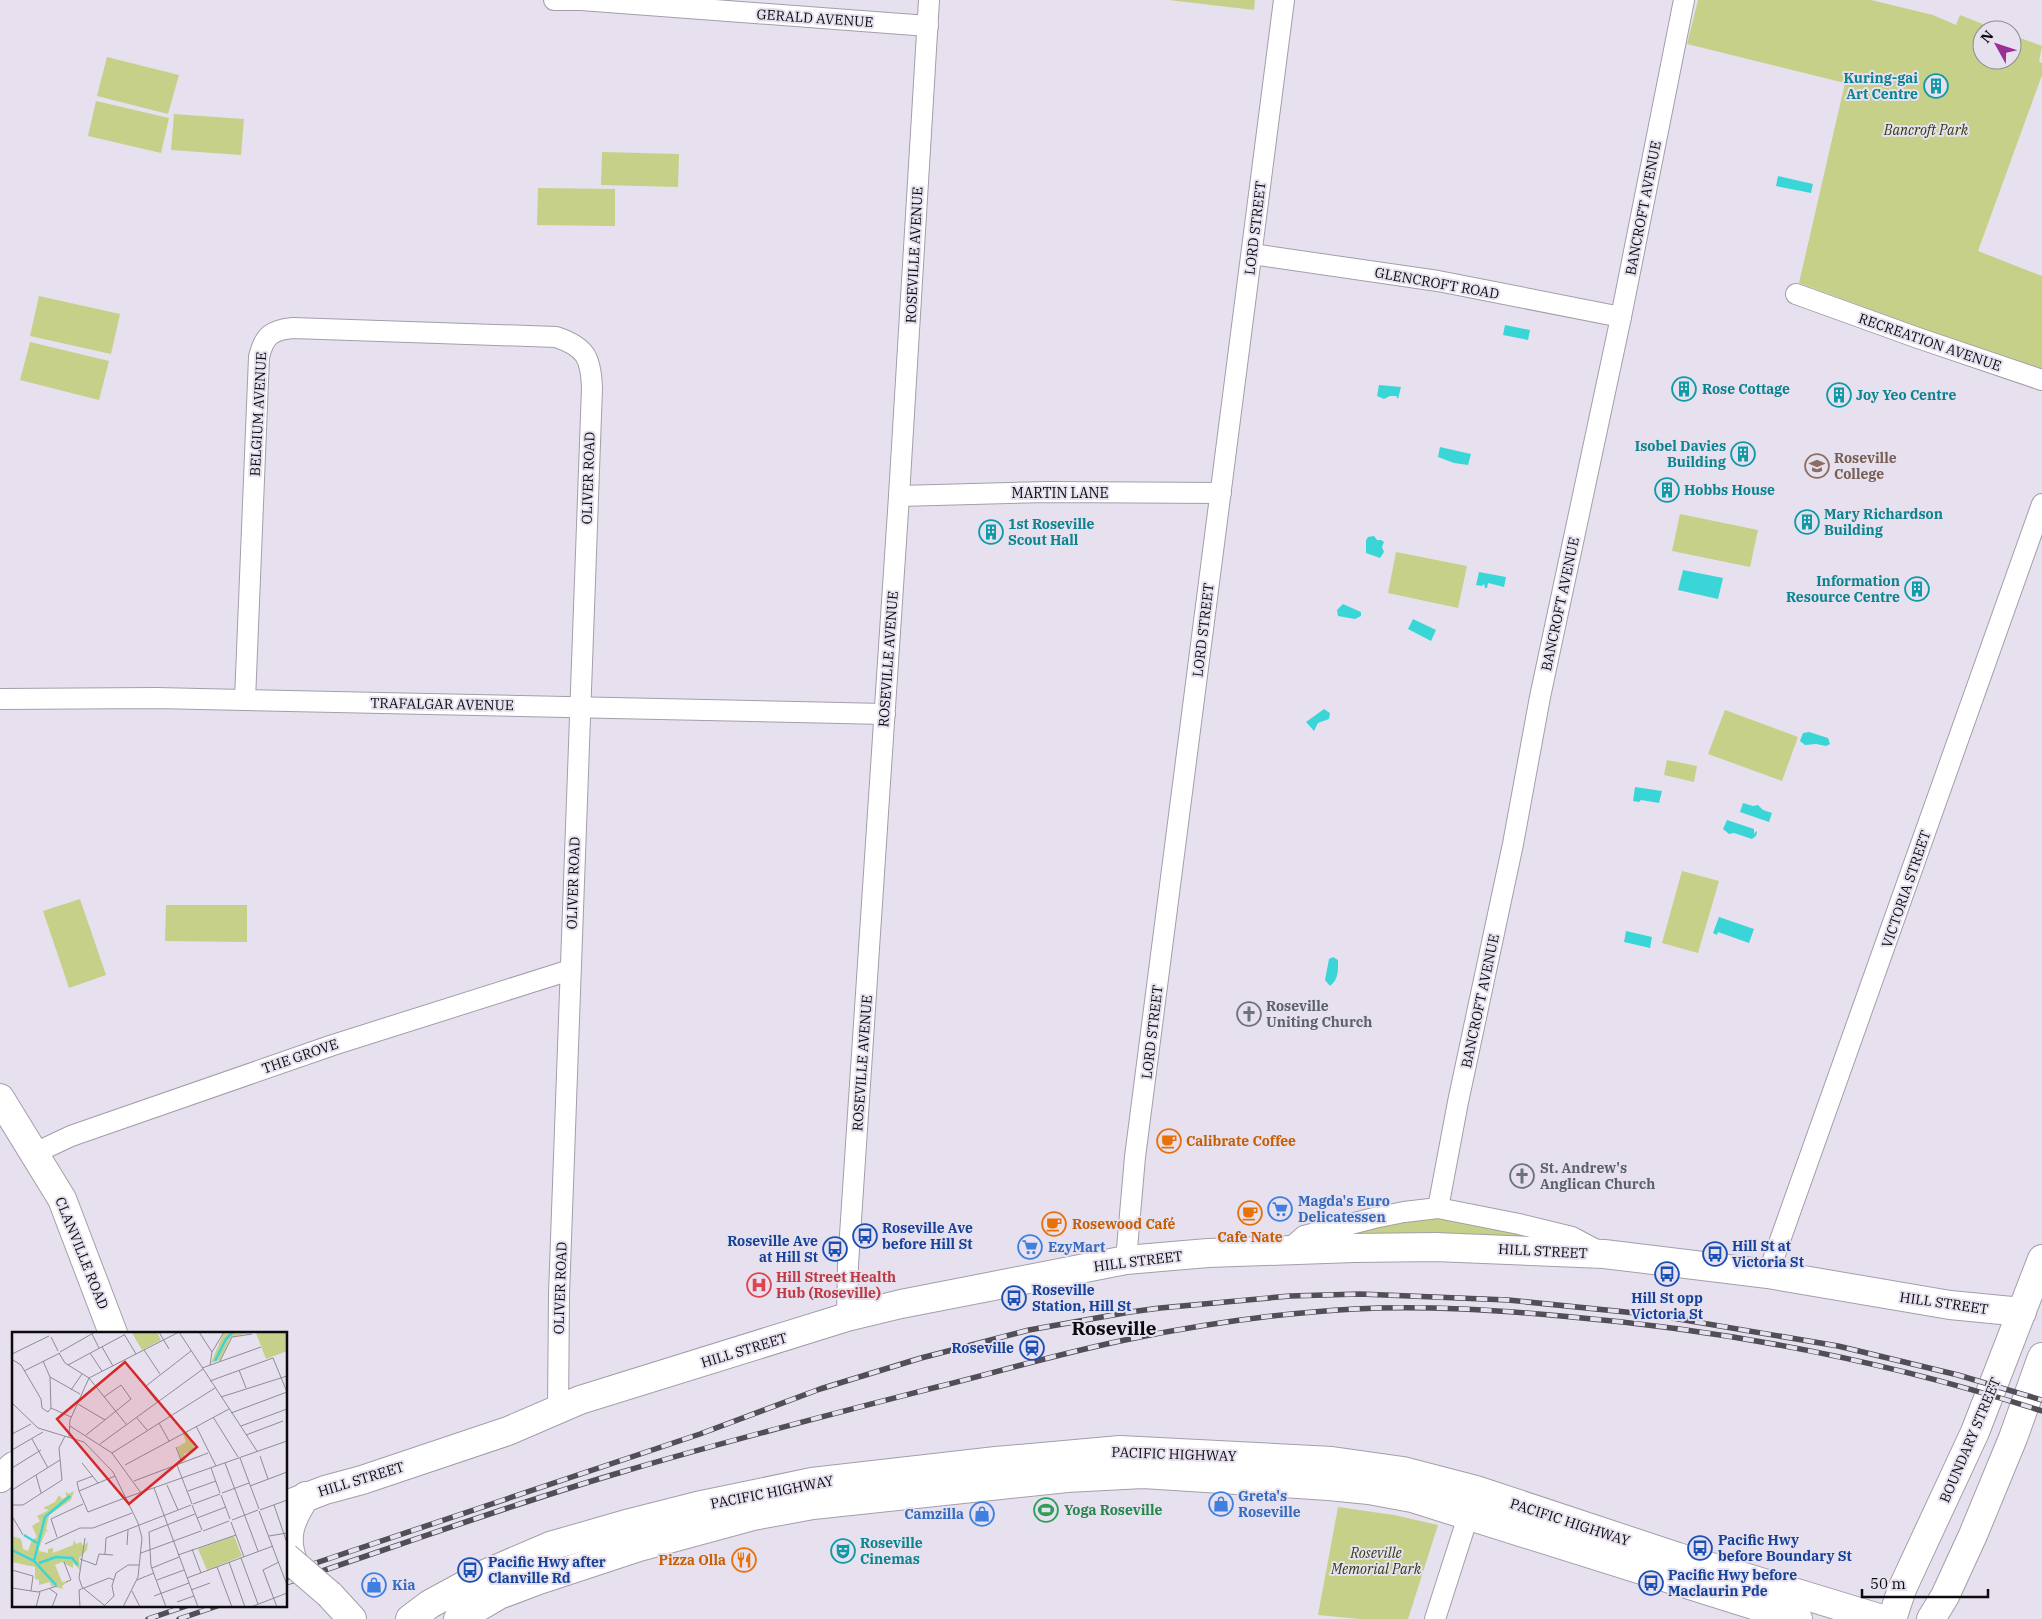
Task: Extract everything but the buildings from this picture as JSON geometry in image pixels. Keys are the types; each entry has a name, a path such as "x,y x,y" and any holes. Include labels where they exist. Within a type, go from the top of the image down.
{"main road":[{"name":"CLANVILLE ROAD","path":"0,1098 62,1199 113,1332"},
{"name":"HILL STREET","path":"296,1500 499,1434 558,1411 580,1400 847,1317 910,1302 1126,1260 1208,1253 1435,1248 1604,1254 1768,1274 1950,1305 2022,1312"},
{"name":"BOUNDARY STREET","path":"1892,1619 1902,1589 1975,1432 2042,1259"},
{"path":"1931,1619 1945,1596 1973,1534 2013,1438 2042,1357"},
{"name":"PACIFIC HIGHWAY","path":"410,1619 430,1604 487,1573 550,1546 640,1521 750,1494 812,1482 886,1472 1120,1450 1359,1464 1403,1471 1472,1503 1798,1619"},
{"path":"0,1478 12,1468"},
{"name":"PACIFIC HIGHWAY","path":"458,1619 499,1596 539,1580 639,1547 753,1516 813,1505 1118,1474 1328,1486 1369,1490 1412,1498 1472,1503 1678,1557 1882,1619"},
{"path":"296,1500 289,1555 352,1619"}],"street":[{"name":"GERALD AVENUE","path":"554,0 581,0 928,26"},
{"name":"ROSEVILLE AVENUE","path":"847,1317 848,1265 899,496 929,0"},
{"name":"LORD STREET","path":"1126,1260 1135,1157 1284,0"},
{"name":"BANCROFT AVENUE","path":"1438,1208 1458,1102 1513,844 1540,698 1621,317 1684,0"},
{"name":"GLENCROFT ROAD","path":"1252,254 1438,281 1621,317"},
{"name":"RECREATION AVENUE","path":"1796,294 2042,380"},
{"name":"BELGIUM AVENUE","path":"244,700 259,357 262,345 269,334 281,329 292,328 556,337 567,341 586,356"},
{"name":"OLIVER ROAD","path":"558,1411 559,1294 592,388 591,367 586,356"},
{"name":"MARTIN LANE","path":"899,496 1048,492 1221,493"},
{"name":"VICTORIA STREET","path":"1768,1274 2042,504"},
{"name":"TRAFALGAR AVENUE","path":"0,699 156,698 884,714"},
{"name":"THE GROVE","path":"35,1154 71,1136 333,1045 570,970"},
{"path":"1286,1252 1304,1236 1374,1218 1438,1208 1572,1237 1604,1254"},
{"path":"1434,1619 1472,1503"}],"green space":[{"path":"1169,0 1255,0 1254,10"},
{"name":"Bancroft Park","path":"1698,0 1871,0 1933,15 1956,25 1960,15 1973,20 1972,70 2022,70 2022,39 2042,46 2039,62 2042,63 2042,75 1978,251 2042,276 2042,373 1799,283 1845,83 1687,44"},
{"path":"107,57 179,75 168,114 97,96"},
{"path":"96,101 169,118 161,153 88,136"},
{"path":"174,114 244,119 241,155 171,150"},
{"path":"602,152 679,154 678,187 601,185"},
{"path":"538,188 615,189 615,226 537,225"},
{"path":"39,296 120,314 111,354 30,336"},
{"path":"30,342 109,361 99,400 20,380"},
{"path":"1680,514 1758,530 1750,567 1672,551"},
{"path":"1396,552 1467,566 1458,608 1388,593"},
{"path":"1725,710 1798,737 1782,781 1708,754"},
{"path":"1667,760 1697,766 1694,782 1664,775"},
{"path":"1682,871 1719,881 1698,953 1662,943"},
{"path":"80,899 106,975 69,988 43,911"},
{"path":"166,905 247,905 247,942 165,941"},
{"path":"1444,1218 1570,1243 1304,1243 1419,1219"},
{"name":"Roseville Memorial Park","path":"1338,1507 1394,1515 1438,1525 1408,1619 1360,1619 1318,1615"}],"water":[{"path":"1778,176 1813,184 1811,193 1776,186"},
{"path":"1505,325 1530,330 1528,340 1503,335"},
{"path":"1379,385 1401,387 1398,399 1396,396 1384,399 1377,396"},
{"path":"1440,447 1471,454 1468,465 1454,463 1438,457"},
{"path":"1374,536 1377,540 1384,542 1382,547 1384,552 1380,558 1366,553 1366,540 1368,537"},
{"path":"1683,570 1723,578 1718,599 1678,590"},
{"path":"1479,572 1506,577 1504,587 1488,583 1487,588 1485,588 1484,584 1482,586 1476,585"},
{"path":"1343,604 1361,612 1361,616 1355,619 1338,616 1337,610"},
{"path":"1413,619 1436,630 1431,641 1408,629"},
{"path":"1324,709 1330,713 1329,719 1318,723 1314,731 1306,722"},
{"path":"1809,732 1828,738 1830,744 1826,746 1816,744 1805,745 1800,741 1803,733"},
{"path":"1635,787 1662,791 1659,803 1641,800 1639,802 1633,801"},
{"path":"1743,803 1753,806 1758,805 1763,810 1772,813 1769,822 1740,812"},
{"path":"1727,820 1754,829 1754,834 1757,832 1756,836 1752,839 1734,833 1729,834 1723,829"},
{"path":"1719,917 1754,929 1749,943 1718,932 1717,935 1713,933"},
{"path":"1626,931 1652,937 1650,948 1624,942"},
{"path":"1333,957 1338,960 1338,971 1335,980 1330,986 1325,980 1329,959"}],"railway":[{"path":"288,1572 700,1434 820,1389 921,1358 1029,1330 1160,1308 1290,1296 1360,1294 1508,1300 1655,1315 1838,1346 1958,1375 2042,1400"},
{"path":"288,1582 580,1485 779,1428 1106,1344 1214,1324 1298,1313 1382,1308 1464,1309 1632,1323 1751,1340 1868,1363 1985,1393 2042,1411"},
{"path":"148,1619 186,1606"},
{"path":"179,1619 217,1606"}],"place":[{"name":"Kuring-gai Art Centre","path":"1936,86"},
{"name":"Rose Cottage","path":"1684,389"},
{"name":"Joy Yeo Centre","path":"1839,395"},
{"name":"Isobel Davies Building","path":"1743,454"},
{"name":"Roseville College","path":"1817,466"},
{"name":"Hobbs House","path":"1667,490"},
{"name":"Mary Richardson Building","path":"1807,522"},
{"name":"1st Roseville Scout Hall","path":"991,532"},
{"name":"Information Resource Centre","path":"1917,589"},
{"name":"Roseville Uniting Church","path":"1249,1014"},
{"name":"Calibrate Coffee","path":"1169,1141"},
{"name":"St. Andrew's Anglican Church","path":"1522,1176"},
{"name":"Magda's Euro Delicatessen","path":"1280,1209"},
{"name":"Cafe Nate","path":"1250,1213"},
{"name":"Rosewood Café","path":"1054,1224"},
{"name":"Roseville Ave before Hill St","path":"865,1236"},
{"name":"EzyMart","path":"1030,1247"},
{"name":"Roseville Ave at Hill St","path":"835,1249"},
{"name":"Hill St at Victoria St","path":"1715,1254"},
{"name":"Hill St opp Victoria St","path":"1667,1274"},
{"name":"Hill Street Health Hub (Roseville)","path":"759,1285"},
{"name":"Roseville Station, Hill St","path":"1014,1298"},
{"name":"Roseville","path":"1032,1348"},
{"name":"Greta's Roseville","path":"1221,1504"},
{"name":"Yoga Roseville","path":"1046,1510"},
{"name":"Camzilla","path":"982,1514"},
{"name":"Pacific Hwy before Boundary St","path":"1700,1548"},
{"name":"Roseville Cinemas","path":"843,1551"},
{"name":"Pizza Olla","path":"744,1560"},
{"name":"Pacific Hwy after Clanville Rd","path":"470,1570"},
{"name":"Pacific Hwy before Maclaurin Pde","path":"1651,1583"},
{"name":"Kia","path":"374,1585"}],"district":[{"name":"Roseville","path":"1114,1328"}]}
